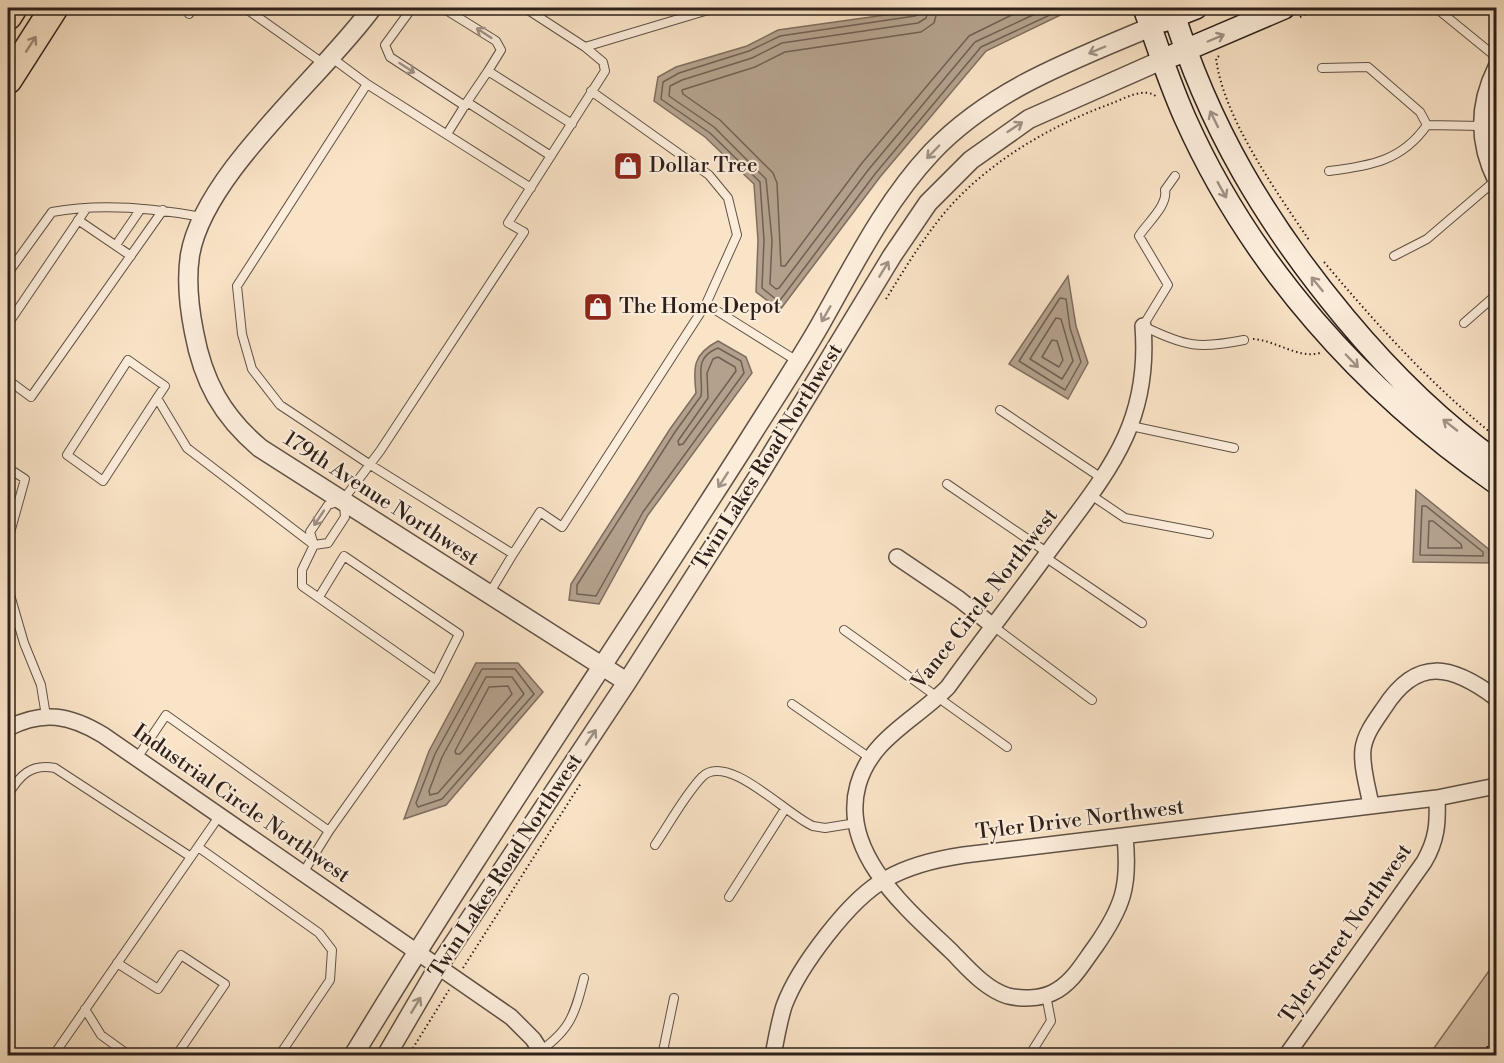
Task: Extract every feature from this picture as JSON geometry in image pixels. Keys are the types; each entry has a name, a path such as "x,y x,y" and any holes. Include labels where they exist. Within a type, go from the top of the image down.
{"highway":[{"path":"8,16 13,8"},
{"path":"8,80 54,8"}],"main road":[{"name":"Twin Lakes Road Northwest","path":"1147,17 1196,8"},
{"name":"Twin Lakes Road Northwest","path":"1162,60 1284,8"},
{"path":"1173,12 1209,108 1244,177 1264,212 1313,280 1380,360 1431,409 1497,461"},
{"path":"1147,17 1186,119 1221,189 1243,225 1293,296 1372,381 1418,423 1497,483"}],"street":[{"name":"179th Avenue Northwest","path":"372,8 328,62 248,152 228,177 203,217 190,254 188,293 198,352 208,385 228,417 260,448 627,682"},
{"name":"Twin Lakes Road Northwest","path":"352,1056 416,951 604,666 797,361 874,229 911,176 933,151 980,110 1006,93 1147,17"},
{"name":"Twin Lakes Road Northwest","path":"386,1056 438,967 627,682 759,475 892,256 928,203 971,160 1029,119 1162,60"},
{"path":"1496,180 1484,153 1482,126 1484,100 1497,67"},
{"name":"Vance Circle Northwest","path":"1046,995 1023,998 996,990 981,980 900,902 883,880 865,848 856,823 856,795 870,758 889,735 914,718 938,697 1112,468 1131,426 1145,373 1143,326"},
{"path":"897,557 960,599 993,626"},
{"path":"1371,805 1362,753 1365,740 1392,695 1406,681 1419,674 1454,673 1465,676 1497,698"},
{"name":"Industrial Circle Northwest","path":"8,728 21,721 46,716 69,718 86,724 511,1017 539,1054"},
{"name":"Tyler Drive Northwest","path":"773,1056 785,1006 794,985 848,910 883,880 916,865 946,858 1437,798 1497,786"},
{"name":"Tyler Street Northwest","path":"1286,1056 1429,854 1438,827 1437,798"},
{"path":"1046,995 1064,986 1075,975 1116,917 1126,876 1125,837"}],"lane":[{"path":"245,8 531,188"},
{"path":"412,8 385,45 390,57 551,156"},
{"path":"444,8 496,41 501,50 447,134"},
{"path":"436,680 302,586 302,570 314,545 310,532 328,505 343,500 369,464 524,232 508,222 605,71 603,62 585,47 525,8"},
{"path":"585,47 715,8"},
{"path":"1436,8 1497,57"},
{"path":"1322,68 1368,67 1420,112 1428,125"},
{"path":"488,70 572,124"},
{"path":"367,84 237,286 242,334 252,369 280,405 513,554"},
{"path":"488,594 540,512 562,527 706,304 737,234 728,198 709,175 591,91"},
{"path":"1428,125 1482,126"},
{"path":"1329,171 1373,165 1413,144 1428,125"},
{"path":"1175,176 1165,190 1166,196 1161,206 1139,236 1168,285 1143,326 1167,338 1202,347 1244,340"},
{"path":"1394,256 1427,239 1496,180"},
{"path":"8,273 51,212 86,209 164,210 203,217"},
{"path":"8,324 86,209"},
{"path":"116,245 140,210"},
{"path":"8,381 31,397 164,210"},
{"path":"78,220 131,256"},
{"path":"1464,323 1497,295"},
{"path":"706,304 797,361"},
{"path":"128,360 165,386 157,399 103,481 67,455 128,360"},
{"path":"157,399 187,448 314,545 328,543 345,517 343,500"},
{"path":"1000,410 1103,479"},
{"path":"1131,426 1234,448"},
{"path":"8,468 25,479 8,540"},
{"path":"947,484 1142,623"},
{"path":"1091,495 1125,518 1209,534"},
{"path":"303,873 329,831 436,680 459,634 344,556 318,597"},
{"path":"8,588 24,643 41,686 46,716"},
{"path":"993,626 1092,700"},
{"path":"844,630 1007,747"},
{"path":"792,704 870,758"},
{"path":"137,758 166,715 329,831"},
{"path":"8,795 19,776 27,771 46,766 56,768 191,857"},
{"path":"655,845 702,777 711,771 723,770 735,773 800,820 820,828 856,823"},
{"path":"729,897 785,809"},
{"path":"52,1056 220,815"},
{"path":"198,847 319,933 332,950 330,980 279,1056"},
{"path":"117,963 158,989 182,955 225,984 176,1056"},
{"path":"539,1054 564,1033 572,1021 584,978"},
{"path":"1029,1056 1051,1021 1046,995"},
{"path":"662,1056 674,998"},
{"path":"85,1009 101,1035 130,1056"}],"path":[{"path":"1216,58 1218,73 1241,129 1314,249"},
{"path":"885,300 930,232 956,201 985,174 1013,153 1059,127 1143,92 1153,93"},
{"path":"1322,259 1373,321 1424,376 1497,437"},
{"path":"1244,340 1271,340 1311,355 1322,352"},
{"path":"461,970 581,782"},
{"path":"408,1056 450,988"},
{"path":"1471,1056 1486,1047 1497,1047"}],"shaded area":[{"path":"1496,961 1496,1055 1429,1055"}],"water":[{"path":"935,8 1075,8 986,51 880,177 780,310 756,292 758,240 754,184 705,137 654,101 658,77 676,67 747,46 778,30"},
{"path":"1068,276 1076,326 1088,363 1068,399 1009,364"},
{"path":"718,341 746,357 752,373 648,515 599,604 569,600 571,584 670,429 696,393 695,369 699,356"},
{"path":"1416,490 1496,555 1496,563 1413,562"},
{"path":"476,663 518,663 543,692 446,805 404,819 429,751"}],"place":[{"name":"Dollar Tree","path":"628,166"},
{"name":"The Home Depot","path":"598,307"}]}
